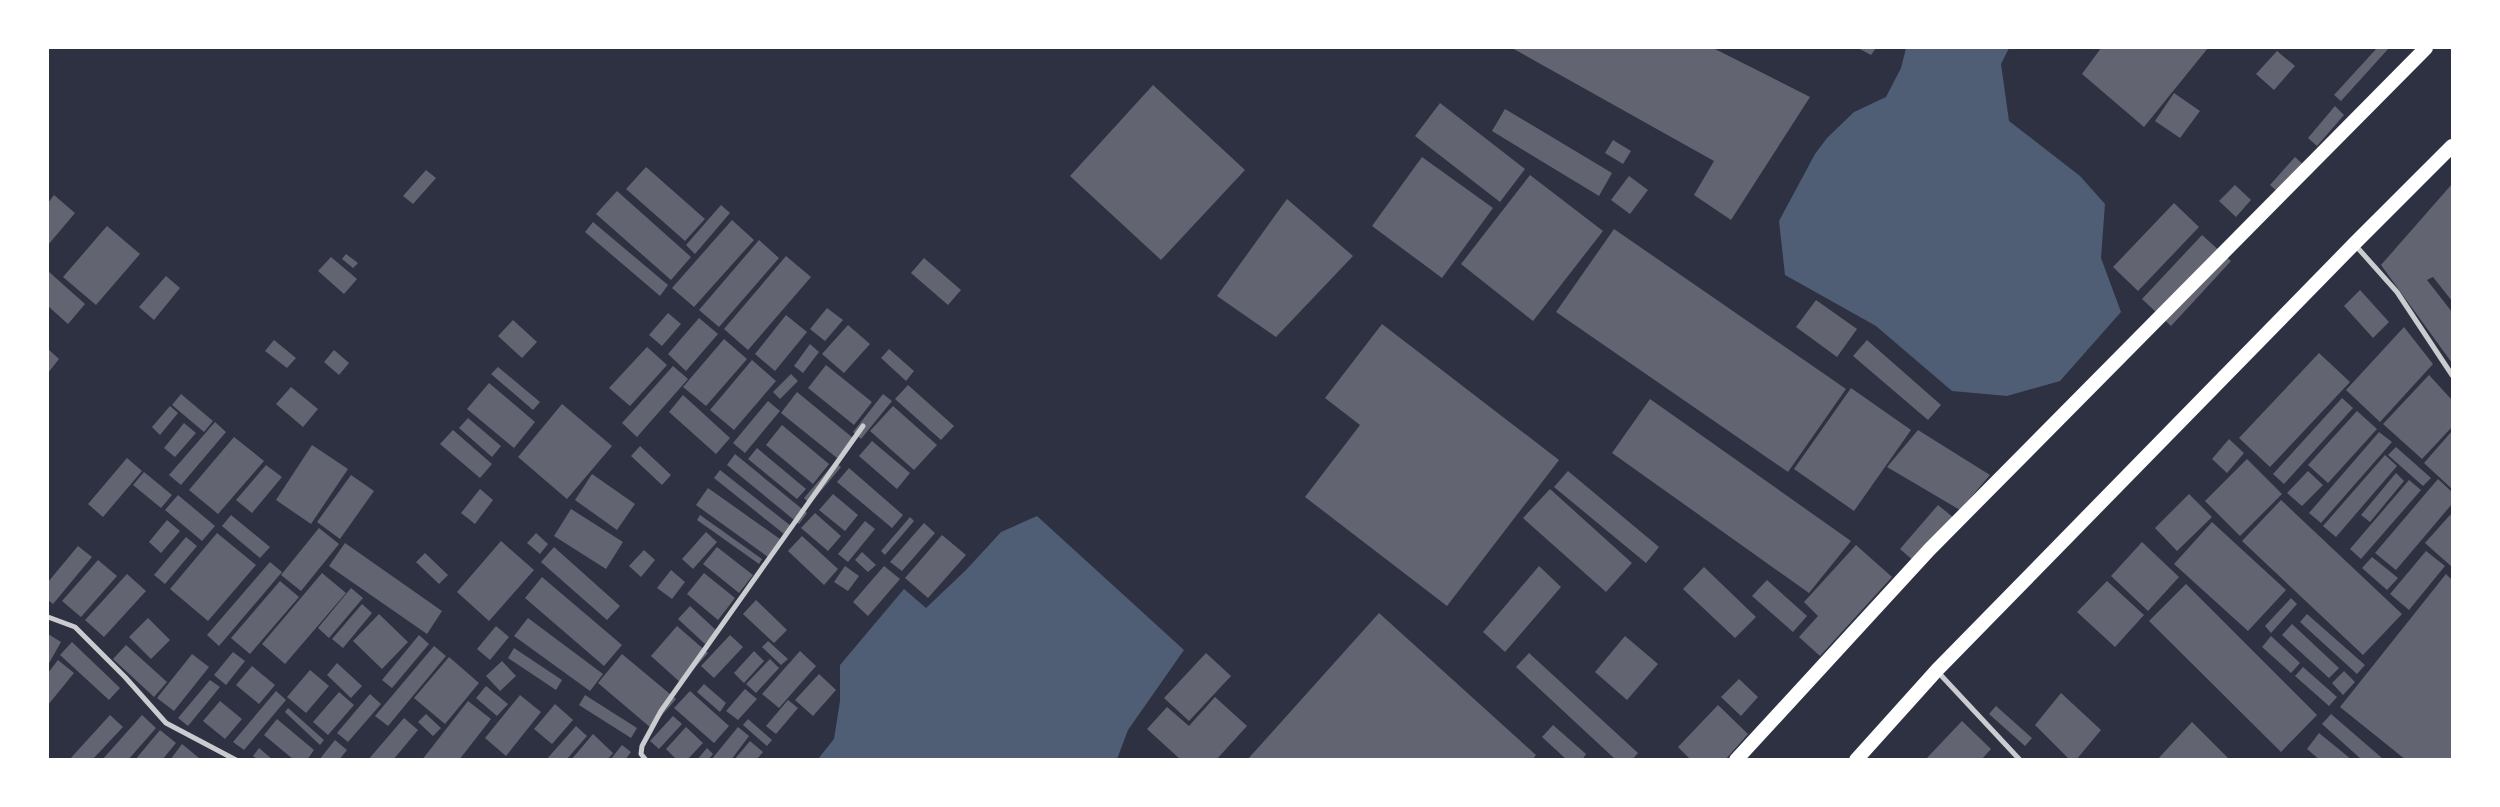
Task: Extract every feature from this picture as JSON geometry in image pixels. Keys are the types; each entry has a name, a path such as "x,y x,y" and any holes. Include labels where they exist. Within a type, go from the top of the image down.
{"highway":[{"path":"1736,760 1929,550 2426,48"},
{"path":"1856,760 1937,670 2452,146"}],"street":[{"path":"2354,244 2397,292 2452,375"},
{"path":"646,760 641,754 642,746 661,712 863,426"},
{"path":"48,617 75,628 125,677 166,723 236,760"},
{"path":"1937,670 2020,760"}],"water":[{"path":"1906,48 2009,48 2001,64 2009,121 2080,176 2105,204 2101,258 2121,312 2060,381 2007,396 1952,391 1876,326 1785,275 1779,221 1815,154 1827,138 1854,112 1886,97 1901,68"},
{"path":"1037,516 1184,650 1128,730 1117,759 818,759 834,739 840,701 840,665 904,589 926,608 966,570 1001,532"}],"building":[{"path":"1512,48 1713,48 1810,97 1731,220 1694,195 1714,161"},
{"path":"1858,48 1876,48 1871,55"},
{"path":"2101,48 2208,48 2144,127 2082,74"},
{"path":"2377,48 2389,48 2341,101 2334,95"},
{"path":"2277,51 2295,66 2274,90 2256,74"},
{"path":"1153,85 1245,170 1161,260 1070,176"},
{"path":"2174,93 2200,111 2180,138 2155,121"},
{"path":"1440,103 1525,169 1500,202 1415,136"},
{"path":"2335,106 2344,115 2317,146 2308,138"},
{"path":"1505,109 1612,173 1599,196 1492,131"},
{"path":"1613,140 1631,151 1623,164 1605,153"},
{"path":"1422,157 1493,208 1442,278 1372,226"},
{"path":"2295,157 2305,166 2280,194 2270,185"},
{"path":"646,167 705,219 685,241 626,189"},
{"path":"426,170 436,178 413,204 403,196"},
{"path":"1530,175 1603,231 1533,321 1461,264"},
{"path":"1629,176 1648,190 1630,214 1611,200"},
{"path":"2452,184 2452,301 2433,277 2427,280 2452,312 2452,363 2381,265"},
{"path":"2235,185 2251,200 2236,217 2219,201"},
{"path":"617,191 691,257 671,280 596,214"},
{"path":"54,195 75,213 48,245 48,203"},
{"path":"1287,199 1353,256 1276,337 1217,296"},
{"path":"2174,203 2199,227 2138,291 2113,267"},
{"path":"721,205 730,213 695,254 686,245"},
{"path":"732,220 754,240 694,307 672,288"},
{"path":"593,222 668,285 660,296 585,232"},
{"path":"107,226 140,254 96,305 63,277"},
{"path":"1614,229 1846,389 1788,472 1556,312"},
{"path":"2202,235 2231,261 2171,326 2142,299"},
{"path":"759,240 779,258 719,327 699,310"},
{"path":"346,254 358,263 353,268 342,259"},
{"path":"786,256 811,277 748,350 724,329"},
{"path":"331,257 357,279 344,294 318,271"},
{"path":"924,258 961,290 948,305 911,273"},
{"path":"48,271 85,304 68,324 48,306"},
{"path":"166,276 180,288 154,320 139,307"},
{"path":"2360,290 2389,322 2373,338 2344,306"},
{"path":"1816,300 1857,329 1837,357 1796,327"},
{"path":"827,308 843,320 825,341 810,329"},
{"path":"668,313 681,324 662,346 649,335"},
{"path":"786,315 807,332 775,371 755,354"},
{"path":"699,318 718,334 686,371 668,354"},
{"path":"513,320 537,342 522,358 498,336"},
{"path":"1382,324 1559,460 1447,606 1305,497 1360,425 1325,398"},
{"path":"848,325 870,344 844,373 822,354"},
{"path":"2404,327 2433,364 2380,422 2346,390"},
{"path":"724,339 747,359 706,406 683,387"},
{"path":"274,340 296,358 287,368 265,351"},
{"path":"1867,340 1941,405 1928,420 1853,356"},
{"path":"810,344 819,352 803,373 794,366"},
{"path":"647,347 667,365 630,406 609,388"},
{"path":"48,349 59,359 48,373"},
{"path":"889,349 914,371 906,381 881,358"},
{"path":"334,350 349,363 339,375 324,362"},
{"path":"2319,353 2350,382 2270,467 2239,438"},
{"path":"752,360 776,381 734,430 710,410"},
{"path":"826,365 872,402 854,425 808,388"},
{"path":"673,366 688,379 637,437 622,423"},
{"path":"498,367 540,402 533,410 491,374"},
{"path":"791,374 798,381 780,399 773,392"},
{"path":"2429,375 2452,400 2452,427 2422,459 2383,424"},
{"path":"489,383 535,422 514,448 467,409"},
{"path":"908,385 954,426 941,440 895,399"},
{"path":"291,387 318,409 303,427 276,404"},
{"path":"1851,388 1911,430 1854,511 1794,469"},
{"path":"797,392 853,438 837,458 781,413"},
{"path":"181,394 213,421 204,432 172,405"},
{"path":"883,394 892,401 861,439 853,432"},
{"path":"683,395 730,438 716,454 669,412"},
{"path":"2342,398 2353,408 2284,484 2273,474"},
{"path":"1650,399 1851,541 1809,593 1612,453"},
{"path":"768,401 780,411 745,453 733,443"},
{"path":"562,404 612,446 567,499 518,457"},
{"path":"170,406 178,413 160,435 152,427"},
{"path":"893,406 937,445 914,470 870,431"},
{"path":"2357,411 2377,429 2328,483 2308,465"},
{"path":"468,418 501,446 492,457 459,428"},
{"path":"215,422 226,432 181,485 169,475"},
{"path":"184,423 196,433 175,457 164,448"},
{"path":"782,425 829,464 813,484 766,445"},
{"path":"453,430 492,464 480,478 440,444"},
{"path":"1918,430 1990,475 1960,510 1887,467"},
{"path":"2452,431 2452,489 2424,463"},
{"path":"2379,432 2392,442 2321,523 2309,513"},
{"path":"234,437 264,461 218,514 189,490"},
{"path":"2229,439 2244,453 2227,473 2212,459"},
{"path":"872,441 910,473 897,489 859,456"},
{"path":"312,445 348,469 311,524 276,500"},
{"path":"640,446 671,475 662,485 631,456"},
{"path":"2396,447 2431,478 2423,486 2388,455"},
{"path":"757,448 806,489 797,499 748,459"},
{"path":"735,454 807,513 799,524 727,465"},
{"path":"2385,455 2397,466 2336,537 2323,526"},
{"path":"127,458 142,471 103,517 88,504"},
{"path":"2247,459 2282,494 2240,536 2205,501"},
{"path":"835,462 841,467 810,504 804,498"},
{"path":"266,465 282,477 252,513 236,500"},
{"path":"849,468 903,515 892,528 837,482"},
{"path":"720,470 791,526 784,534 714,478"},
{"path":"1568,471 1659,547 1646,563 1554,487"},
{"path":"2308,471 2323,485 2302,506 2287,493"},
{"path":"144,472 172,495 161,508 133,485"},
{"path":"2396,473 2404,481 2370,522 2361,515"},
{"path":"592,474 635,504 617,530 575,500"},
{"path":"351,475 374,491 340,539 317,522"},
{"path":"2438,479 2452,492 2452,504 2396,570 2375,553"},
{"path":"2409,480 2421,490 2361,559 2350,549"},
{"path":"708,488 780,539 768,557 696,505"},
{"path":"480,489 493,500 475,524 461,513"},
{"path":"1550,489 1632,563 1606,592 1523,518"},
{"path":"833,494 858,515 845,531 819,510"},
{"path":"2189,494 2212,517 2177,551 2155,528"},
{"path":"178,495 215,526 202,541 165,510"},
{"path":"2281,500 2402,614 2363,655 2242,541"},
{"path":"1938,505 1954,518 1916,563 1900,549"},
{"path":"571,509 623,542 606,569 554,536"},
{"path":"815,513 841,536 828,551 801,528"},
{"path":"231,515 270,547 260,558 222,526"},
{"path":"700,515 762,559 759,564 697,520"},
{"path":"2450,515 2452,516 2452,567 2425,543"},
{"path":"910,517 914,521 885,555 881,551"},
{"path":"167,520 180,531 161,553 149,542"},
{"path":"865,521 875,529 848,562 838,554"},
{"path":"2212,522 2286,590 2248,631 2174,564"},
{"path":"924,523 935,533 902,571 890,562"},
{"path":"319,528 339,544 301,591 281,575"},
{"path":"706,532 717,542 693,569 682,559"},
{"path":"217,533 256,565 208,621 170,589"},
{"path":"536,533 548,544 540,554 527,543"},
{"path":"942,535 966,555 928,598 905,578"},
{"path":"802,536 838,569 824,585 788,551"},
{"path":"186,537 197,546 165,584 154,575"},
{"path":"501,541 534,570 489,621 457,592"},
{"path":"2142,542 2179,577 2148,611 2111,576"},
{"path":"345,543 442,611 427,634 329,566"},
{"path":"1856,545 1892,577 1820,656 1799,637 1818,616 1804,602"},
{"path":"78,546 92,557 53,604 48,600 48,582"},
{"path":"554,547 620,606 607,620 541,562"},
{"path":"717,547 753,575 739,593 703,564"},
{"path":"644,550 655,560 641,577 629,566"},
{"path":"2426,551 2445,566 2409,610 2390,594"},
{"path":"862,552 876,565 868,572 855,560"},
{"path":"425,553 448,575 439,584 416,562"},
{"path":"2372,557 2398,578 2387,590 2362,568"},
{"path":"98,560 117,576 81,617 62,601"},
{"path":"270,562 282,572 219,646 207,635"},
{"path":"845,566 859,576 848,591 834,582"},
{"path":"884,566 900,579 868,616 853,602"},
{"path":"1539,566 1561,587 1505,652 1483,632"},
{"path":"1704,567 1756,617 1735,638 1683,589"},
{"path":"671,570 685,582 672,599 657,588"},
{"path":"322,573 346,593 285,664 262,644"},
{"path":"704,573 735,598 718,620 687,594"},
{"path":"127,574 146,591 104,637 85,620"},
{"path":"2446,574 2452,580 2452,760 2406,760 2340,707"},
{"path":"542,577 622,645 604,666 525,598"},
{"path":"1767,580 1807,616 1793,632 1752,596"},
{"path":"280,581 299,597 250,654 231,638"},
{"path":"2107,581 2144,615 2115,647 2077,612"},
{"path":"2186,584 2317,715 2281,752 2149,621"},
{"path":"351,588 363,598 329,638 318,628"},
{"path":"2291,598 2297,604 2271,633 2265,626"},
{"path":"756,600 787,630 774,643 743,614"},
{"path":"362,604 372,613 343,648 332,639"},
{"path":"690,606 717,631 705,644 678,619"},
{"path":"1379,613 1536,755 1532,760 1247,760"},
{"path":"379,614 408,642 382,669 353,641"},
{"path":"2307,614 2365,665 2357,674 2300,622"},
{"path":"148,618 170,640 151,659 129,637"},
{"path":"528,618 603,674 590,691 514,636"},
{"path":"2292,624 2339,668 2329,678 2282,635"},
{"path":"496,626 509,637 490,660 477,649"},
{"path":"677,626 708,653 681,683 651,656"},
{"path":"48,634 61,642 48,665"},
{"path":"419,635 429,644 392,688 382,680"},
{"path":"730,635 743,647 714,678 701,666"},
{"path":"1625,636 1658,664 1627,700 1595,672"},
{"path":"2271,636 2300,663 2291,673 2262,647"},
{"path":"768,641 788,659 781,665 762,647"},
{"path":"72,642 120,688 109,700 60,655"},
{"path":"126,645 167,682 154,697 113,659"},
{"path":"434,646 446,656 388,726 375,716"},
{"path":"514,648 562,680 556,690 508,658"},
{"path":"754,651 764,661 744,683 734,673"},
{"path":"800,651 816,666 779,708 762,694"},
{"path":"233,652 245,661 226,685 214,675"},
{"path":"1206,653 1231,676 1189,721 1164,698"},
{"path":"1529,653 1638,753 1632,760 1616,760 1516,667"},
{"path":"192,654 209,667 174,711 157,698"},
{"path":"622,654 676,699 651,728 598,683"},
{"path":"449,657 479,683 445,724 414,698"},
{"path":"770,659 779,668 756,693 746,684"},
{"path":"58,660 74,673 48,705 48,673"},
{"path":"502,661 516,676 500,691 486,676"},
{"path":"337,663 362,686 351,698 327,675"},
{"path":"252,666 275,685 259,704 236,685"},
{"path":"2303,667 2337,697 2329,706 2295,676"},
{"path":"310,670 329,686 306,713 287,697"},
{"path":"2344,671 2355,682 2343,695 2332,683"},
{"path":"819,674 836,690 813,716 795,700"},
{"path":"1739,679 1758,697 1741,716 1721,697"},
{"path":"210,680 220,687 188,726 178,718"},
{"path":"704,684 726,703 720,712 697,692"},
{"path":"486,686 508,704 497,716 476,698"},
{"path":"745,689 757,699 738,720 726,711"},
{"path":"276,691 286,700 244,750 233,742"},
{"path":"690,691 729,726 714,743 674,708"},
{"path":"339,692 354,705 328,735 313,722"},
{"path":"2061,693 2101,730 2076,760 2070,760 2035,725"},
{"path":"370,694 381,704 348,742 337,733"},
{"path":"520,695 541,712 506,756 485,738"},
{"path":"585,695 637,728 631,738 579,705"},
{"path":"1215,697 1247,726 1216,760 1181,760 1147,729 1167,707 1189,726"},
{"path":"788,700 798,708 776,734 766,726"},
{"path":"220,701 242,719 225,739 203,721"},
{"path":"468,701 491,719 459,760 422,760"},
{"path":"555,704 573,720 552,744 534,729"},
{"path":"1718,705 1748,734 1725,760 1691,760 1678,747"},
{"path":"1996,706 2032,738 2025,746 1989,714"},
{"path":"288,708 324,740 320,745 285,712"},
{"path":"426,714 441,728 433,736 418,722"},
{"path":"2331,714 2382,758 2381,760 2362,760 2322,724"},
{"path":"110,715 123,727 92,760 69,760"},
{"path":"142,715 156,728 128,760 102,760"},
{"path":"673,716 682,724 659,749 650,741"},
{"path":"404,718 418,730 393,760 368,760"},
{"path":"277,719 314,750 307,760 294,760 264,735"},
{"path":"748,719 772,740 767,746 743,725"},
{"path":"1962,721 1991,749 1981,760 1925,760"},
{"path":"2192,722 2230,760 2157,760"},
{"path":"1553,725 1586,754 1582,760 1567,760 1542,737"},
{"path":"576,726 587,736 566,760 546,760"},
{"path":"686,727 703,743 687,760 677,760 666,749"},
{"path":"738,727 749,736 731,760 711,760"},
{"path":"160,730 176,743 162,760 135,760"},
{"path":"2319,733 2352,760 2320,760 2307,749"},
{"path":"593,734 613,753 607,760 571,760"},
{"path":"335,740 347,750 339,760 319,760"},
{"path":"750,741 763,752 756,760 734,760"},
{"path":"182,744 199,758 198,760 170,760"},
{"path":"622,745 631,752 625,760 610,760"},
{"path":"259,748 273,760 258,760 253,756"},
{"path":"707,748 713,754 708,760 697,760"}]}
